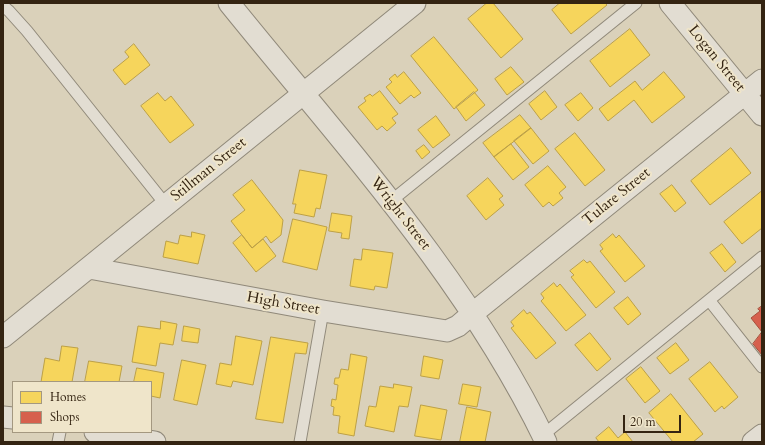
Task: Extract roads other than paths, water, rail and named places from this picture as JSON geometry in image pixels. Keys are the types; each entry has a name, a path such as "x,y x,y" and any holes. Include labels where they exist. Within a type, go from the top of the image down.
{"street":[{"name":"Wright Street","path":"229,3 418,236 472,314 500,358 544,438"},
{"name":"Stillman Street","path":"3,337 415,3"},
{"name":"Logan Street","path":"670,3 762,115"},
{"name":"Tulare Street","path":"472,314 762,80"},
{"name":"High Street","path":"89,268 323,311 447,331 458,326 472,314"},
{"path":"101,433 155,442"},
{"path":"753,442 762,435"}],"lane":[{"path":"391,201 636,3"},
{"path":"3,6 27,31 166,205"},
{"path":"544,438 762,257"},
{"path":"709,300 762,367"},
{"path":"300,442 323,311"}]}
